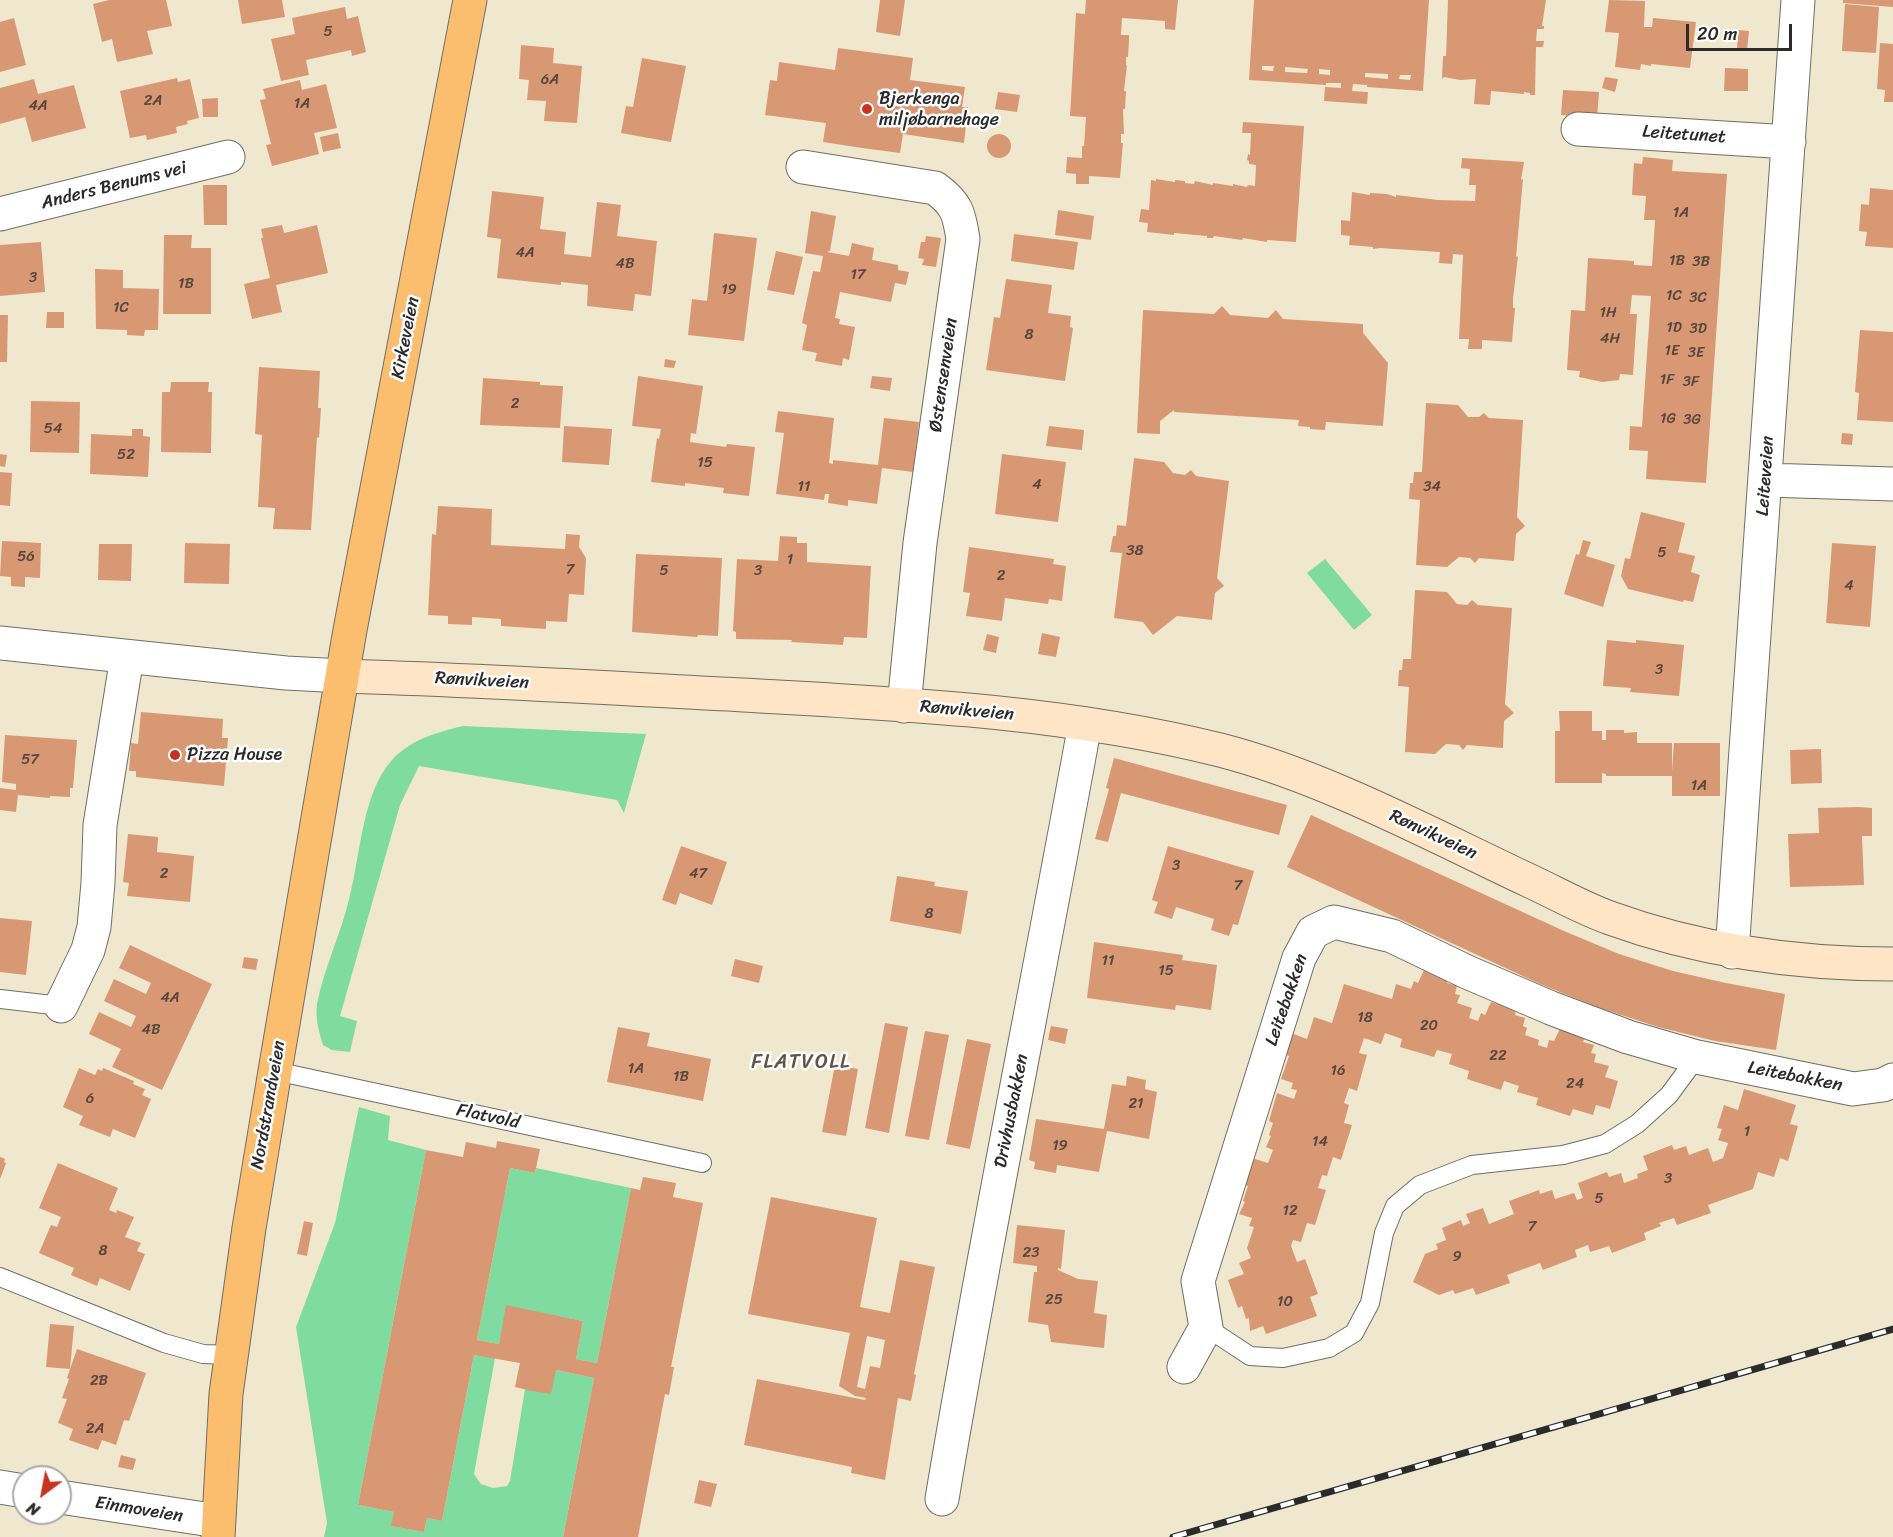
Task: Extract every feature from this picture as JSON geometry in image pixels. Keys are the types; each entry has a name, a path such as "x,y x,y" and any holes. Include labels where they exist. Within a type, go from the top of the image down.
{"main road":[{"name":"Kirkeveien","path":"343,676 470,0"},
{"name":"Nordstrandveien","path":"218,1529 226,1394 249,1228 343,676"}],"street":[{"name":"Leiteveien","path":"1732,952 1798,0"},
{"name":"Leitetunet","path":"1578,129 1789,142"},
{"name":"Anders Benums vei","path":"0,214 228,157"},
{"name":"Østensenveien","path":"802,167 935,188 950,199 960,216 963,239 920,543 904,706"},
{"path":"1766,480 1893,484"},
{"name":"Rønvikveien","path":"0,643 286,673 452,680 904,706 1036,717 1146,733 1224,751 1279,768 1363,803 1608,917 1662,934 1732,952 1778,958 1893,964"},
{"path":"61,1006 88,950 94,927 100,825 127,657"},
{"name":"Drivhusbakken","path":"942,1499 973,1314 1029,1027 1084,724"},
{"name":"Leitebakken","path":"1206,1327 1198,1281 1299,958 1313,932 1334,922 1392,936 1467,972 1551,1008 1628,1037 1697,1057 1853,1089 1883,1085 1893,1080"},
{"path":"1184,1367 1206,1327"},
{"name":"Einmoveien","path":"72,1499 218,1529"}],"lane":[{"path":"0,999 61,1006"},
{"path":"1206,1327 1250,1356 1283,1358 1329,1348 1354,1333 1370,1304 1384,1233 1395,1206 1420,1185 1472,1165 1563,1155 1605,1144 1637,1124 1669,1095 1697,1057"},
{"name":"Flatvold","path":"275,1071 702,1163"},
{"path":"0,1277 164,1343 203,1354 231,1355"}],"green space":[{"path":"1325,559 1372,615 1354,630 1307,573"},
{"path":"463,726 646,734 624,813 617,800 419,766 400,805 340,1016 357,1021 350,1052 332,1050 323,1045 317,1020 317,1004 347,909 371,797 385,769 410,745"},
{"path":"359,1107 390,1116 388,1140 426,1150 358,1505 394,1512 392,1526 424,1532 427,1518 442,1521 474,1355 495,1358 474,1474 481,1484 493,1488 507,1486 510,1481 525,1389 556,1370 594,1378 563,1537 324,1537 327,1523 296,1327 335,1223"},
{"path":"510,1168 535,1173 536,1168 631,1188 597,1363 576,1359 583,1321 507,1306 499,1344 477,1340"}],"building":[{"path":"109,0 166,0 172,26 147,31 153,54 117,62 112,39 102,42 93,4"},
{"path":"238,0 282,0 285,17 242,24"},
{"path":"880,0 905,0 900,36 876,32"},
{"path":"1086,0 1178,0 1175,30 1165,29 1165,21 1122,18 1121,35 1129,35 1129,40 1128,57 1126,57 1124,134 1121,134 1121,143 1123,143 1120,178 1089,176 1089,184 1076,184 1076,174 1066,173 1067,157 1082,158 1082,146 1084,146 1086,117 1070,116 1076,13 1085,14"},
{"path":"1254,0 1429,0 1423,91 1353,84 1352,91 1368,92 1367,104 1324,101 1325,87 1341,88 1341,83 1326,83 1326,85 1249,80","holes":["1262,66 1274,66 1273,71 1262,70","1285,67 1308,69 1307,73 1285,72","1319,69 1330,70 1330,75 1319,74","1365,73 1388,74 1388,79 1365,77","1400,75 1411,75 1410,80 1399,79"]},
{"path":"1448,0 1546,0 1542,26 1544,29 1537,29 1536,41 1544,41 1543,47 1536,47 1535,95 1524,92 1524,94 1491,91 1490,105 1474,104 1476,79 1460,80 1444,77 1442,79 1443,56 1446,56"},
{"path":"1609,0 1645,1 1644,27 1652,27 1653,18 1696,22 1690,68 1651,64 1651,66 1641,64 1640,70 1615,67 1619,33 1605,32"},
{"path":"1843,0 1893,0 1893,7 1843,3"},
{"path":"1845,4 1879,7 1876,53 1842,51"},
{"path":"345,7 347,19 358,16 366,52 352,56 351,50 306,60 309,75 281,81 271,39 295,34 292,18"},
{"path":"14,18 26,65 0,72 0,22"},
{"path":"1738,30 1749,31 1747,50 1737,50"},
{"path":"1880,43 1893,44 1893,102 1884,102 1885,90 1877,89"},
{"path":"521,45 554,48 553,63 582,66 577,123 544,121 546,101 527,100 529,80 519,79"},
{"path":"838,48 913,58 910,80 965,87 962,107 968,107 964,143 903,134 900,153 862,148 823,142 826,123 765,115 770,80 777,81 779,62 835,70"},
{"path":"642,58 686,66 671,142 621,133 626,106 633,107"},
{"path":"1725,68 1748,69 1748,91 1724,91"},
{"path":"1605,77 1618,79 1615,92 1602,88"},
{"path":"177,78 178,82 190,79 199,118 176,127 177,133 147,140 146,135 130,138 120,91"},
{"path":"34,79 38,94 74,85 86,128 32,142 25,117 0,124 0,88"},
{"path":"300,80 302,90 326,84 337,128 314,133 319,154 272,166 266,145 271,144 260,100 266,99 263,89"},
{"path":"1563,90 1599,92 1597,118 1561,115"},
{"path":"998,92 1020,95 1017,112 995,109"},
{"path":"218,98 218,117 203,117 202,99"},
{"path":"1243,122 1304,126 1296,242 1267,240 1267,242 1214,236 1207,238 1207,236 1147,232 1148,223 1139,222 1141,209 1149,210 1151,180 1255,186 1256,165 1249,164 1247,160 1248,154 1250,155 1251,133 1242,133"},
{"path":"338,133 341,148 323,152 320,137"},
{"path":"999,134 1008,137 1011,146 1008,155 999,158 990,155 987,146 990,137"},
{"path":"1643,157 1673,160 1672,171 1727,174 1706,483 1646,479 1648,451 1629,450 1630,426 1642,427 1651,296 1632,295 1630,314 1637,314 1633,375 1620,374 1619,380 1602,382 1579,377 1580,371 1567,370 1571,310 1585,311 1588,258 1634,261 1634,265 1652,266 1655,220 1644,220 1646,196 1632,195 1634,163 1642,164"},
{"path":"1462,158 1524,162 1513,299 1513,308 1515,308 1512,342 1482,340 1482,349 1468,349 1469,339 1459,339 1463,255 1453,254 1452,264 1439,263 1440,252 1373,249 1373,247 1349,245 1350,236 1341,235 1341,220 1350,221 1352,192 1475,201 1476,185 1469,185 1470,169 1461,168"},
{"path":"203,185 227,185 227,225 204,225"},
{"path":"1870,188 1893,190 1893,248 1865,246 1867,232 1859,231 1861,204 1869,205"},
{"path":"492,191 544,197 540,229 566,232 564,254 591,257 597,202 621,205 617,236 657,241 651,296 635,294 633,311 587,306 588,285 561,282 561,285 497,278 501,239 487,237"},
{"path":"1058,210 1094,216 1091,240 1055,235"},
{"path":"811,211 836,216 830,251 827,252 849,256 852,243 874,248 872,260 898,265 898,270 909,272 906,285 895,283 891,302 840,292 835,318 840,319 839,324 855,327 849,360 843,358 842,366 815,361 817,353 802,350 807,325 802,323 813,271 820,272 823,256 805,253"},
{"path":"282,225 284,233 317,225 328,273 276,285 282,312 252,319 244,284 270,278 261,229"},
{"path":"714,233 757,238 744,341 688,335 692,299 707,301"},
{"path":"1014,234 1078,242 1074,270 1011,261"},
{"path":"164,235 192,235 191,248 211,248 211,314 163,314"},
{"path":"926,236 941,238 936,267 922,265 924,259 918,258 921,242 925,242"},
{"path":"41,242 45,292 0,296 0,245"},
{"path":"776,251 803,257 794,295 767,290"},
{"path":"95,269 123,270 123,288 159,289 158,330 145,330 144,336 127,335 127,330 96,329"},
{"path":"1006,279 1052,285 1048,313 1071,316 1070,327 1073,328 1065,381 986,370 994,317 1000,318"},
{"path":"1222,306 1230,315 1268,318 1276,310 1283,319 1363,324 1363,333 1388,363 1383,426 1326,422 1325,430 1310,429 1310,427 1298,426 1299,420 1174,412 1174,410 1160,421 1160,434 1137,433 1143,310 1214,314"},
{"path":"47,312 64,312 64,328 46,328"},
{"path":"0,315 8,315 7,362 0,362"},
{"path":"1860,330 1893,332 1893,422 1857,420 1859,393 1855,392"},
{"path":"665,359 676,361 674,368 664,367"},
{"path":"259,367 320,371 318,408 321,408 311,530 273,529 275,508 258,507 262,435 255,434"},
{"path":"638,376 703,386 696,434 691,433 690,442 726,447 727,444 755,447 749,496 723,493 724,488 651,482 657,438 659,439 661,429 632,426"},
{"path":"872,376 892,378 890,391 870,388"},
{"path":"483,378 563,386 560,428 480,425"},
{"path":"171,382 209,382 208,392 212,392 211,453 161,452 162,392 170,392"},
{"path":"31,401 80,402 79,453 30,452"},
{"path":"1426,403 1458,405 1468,417 1479,417 1484,413 1489,418 1523,420 1517,517 1525,526 1516,534 1514,561 1479,558 1475,563 1470,558 1459,557 1447,567 1416,565 1420,500 1409,499 1410,483 1413,483 1414,472 1422,472"},
{"path":"778,411 834,418 829,463 833,464 833,460 878,465 884,418 919,422 913,472 882,468 877,504 848,500 848,506 828,503 829,494 825,494 824,500 776,494 784,433 775,432"},
{"path":"564,426 612,429 609,465 562,462"},
{"path":"1049,426 1084,430 1082,450 1046,446"},
{"path":"132,429 143,429 143,436 150,437 148,477 90,474 91,434 132,436"},
{"path":"1842,433 1853,434 1852,445 1841,444"},
{"path":"0,454 7,455 5,467 0,466"},
{"path":"1002,454 1066,462 1058,522 995,514"},
{"path":"1134,458 1164,462 1173,473 1185,475 1191,470 1196,476 1229,481 1217,578 1224,586 1215,593 1212,620 1177,616 1153,635 1143,622 1114,618 1122,553 1110,552 1117,525 1126,526"},
{"path":"0,472 12,473 10,506 0,505"},
{"path":"438,506 492,509 491,545 565,549 566,534 580,535 579,547 586,558 584,595 569,594 567,622 546,621 546,629 501,626 501,619 472,617 472,625 448,624 448,616 428,615 432,534 436,535"},
{"path":"1641,512 1685,523 1678,552 1695,556 1691,572 1700,575 1693,602 1684,600 1683,602 1628,589 1621,576 1625,558 1630,559"},
{"path":"780,536 797,537 797,543 807,543 807,562 871,566 867,638 844,637 843,645 791,642 792,640 736,639 736,632 733,631 737,559 778,561"},
{"path":"1583,540 1591,542 1586,556 1615,565 1603,607 1564,594 1576,554 1579,555"},
{"path":"2,541 41,543 40,578 25,577 25,587 11,586 11,577 0,576"},
{"path":"185,543 230,544 229,584 184,583"},
{"path":"1832,543 1876,546 1870,627 1826,623"},
{"path":"99,544 132,544 131,581 98,580"},
{"path":"969,547 1054,559 1053,564 1066,566 1062,601 1049,599 1048,604 1005,598 1002,621 966,616 970,593 963,592"},
{"path":"636,554 722,558 718,636 698,635 697,637 632,632"},
{"path":"1415,590 1447,592 1457,604 1467,605 1472,600 1478,605 1512,608 1505,704 1514,713 1504,721 1503,748 1467,745 1463,750 1459,745 1446,744 1435,754 1405,752 1409,687 1398,686 1399,670 1402,670 1403,659 1411,659"},
{"path":"1042,633 1060,637 1056,657 1038,654"},
{"path":"987,634 999,637 996,653 983,650"},
{"path":"1607,640 1636,643 1636,640 1684,645 1679,696 1630,692 1631,688 1603,686"},
{"path":"1559,711 1592,711 1592,731 1602,731 1602,740 1606,740 1606,730 1624,730 1624,733 1637,732 1637,743 1672,743 1672,771 1674,743 1720,743 1720,796 1672,796 1672,776 1606,776 1602,773 1602,783 1555,783 1555,731 1560,731"},
{"path":"141,712 223,719 222,738 228,738 224,786 136,777 136,771 129,771 131,743 138,744"},
{"path":"5,735 77,740 73,788 70,788 70,797 18,795 16,812 0,810 0,788 16,790 16,784 2,782"},
{"path":"1821,749 1822,783 1791,784 1790,750"},
{"path":"1114,758 1287,805 1279,835 1121,793 1108,842 1095,839 1109,789 1106,788"},
{"path":"1818,808 1872,808 1872,836 1862,836 1864,885 1790,887 1788,834 1819,833"},
{"path":"1311,815 1619,954 1673,971 1785,994 1776,1050 1715,1041 1658,1027 1600,1008 1540,984 1287,867"},
{"path":"128,834 158,837 157,852 194,856 190,902 127,896 129,883 123,882"},
{"path":"681,846 727,862 712,905 680,893 676,905 662,900"},
{"path":"1168,846 1254,871 1238,925 1233,924 1229,936 1211,930 1214,919 1176,907 1172,919 1154,913 1158,902 1152,900"},
{"path":"897,876 935,882 934,886 968,891 961,934 890,921"},
{"path":"0,918 32,921 26,975 0,972"},
{"path":"1094,942 1183,955 1182,960 1217,965 1211,1010 1176,1005 1175,1010 1087,998"},
{"path":"130,945 212,984 162,1090 112,1067 121,1049 89,1034 99,1012 131,1027 136,1016 104,1001 114,979 146,994 151,983 119,968"},
{"path":"244,957 258,959 256,970 242,968"},
{"path":"735,959 763,966 759,983 731,976"},
{"path":"1424,970 1448,977 1447,983 1457,986 1455,994 1460,995 1457,1003 1472,1008 1469,1018 1478,1021 1481,1013 1485,1015 1491,1002 1516,1009 1515,1015 1525,1018 1523,1026 1527,1028 1525,1035 1539,1040 1538,1045 1547,1048 1549,1040 1554,1041 1560,1029 1585,1037 1583,1042 1594,1045 1591,1053 1596,1054 1594,1062 1609,1066 1605,1077 1618,1081 1610,1109 1596,1105 1593,1115 1573,1109 1570,1116 1536,1105 1538,1098 1517,1092 1519,1086 1504,1081 1501,1090 1467,1079 1469,1071 1449,1064 1452,1054 1437,1050 1434,1057 1400,1047 1402,1039 1385,1033 1381,1044 1364,1038 1359,1053 1367,1055 1357,1091 1349,1088 1344,1103 1349,1105 1344,1123 1352,1125 1341,1160 1333,1157 1327,1176 1322,1175 1318,1188 1326,1190 1315,1225 1307,1223 1301,1242 1293,1240 1291,1246 1297,1262 1305,1259 1318,1294 1310,1297 1317,1316 1266,1334 1263,1326 1250,1331 1249,1318 1246,1319 1242,1306 1238,1308 1228,1280 1244,1274 1239,1263 1251,1258 1247,1248 1254,1227 1249,1226 1252,1218 1239,1214 1245,1202 1243,1201 1248,1186 1244,1185 1252,1158 1268,1163 1273,1150 1266,1147 1273,1123 1269,1121 1277,1093 1294,1099 1297,1090 1291,1089 1293,1083 1281,1079 1289,1056 1284,1054 1291,1033 1307,1039 1314,1017 1332,1023 1344,984 1392,999 1396,984 1411,989 1414,981 1418,983"},
{"path":"885,1023 908,1027 889,1133 865,1128"},
{"path":"1051,1026 1068,1029 1065,1044 1048,1040"},
{"path":"618,1027 650,1033 647,1046 711,1059 703,1101 607,1082"},
{"path":"925,1031 949,1035 929,1140 905,1136"},
{"path":"967,1039 991,1044 970,1149 946,1144"},
{"path":"835,1065 858,1069 846,1136 822,1132"},
{"path":"79,1068 95,1075 98,1069 102,1071 103,1068 134,1081 133,1084 145,1089 142,1095 151,1099 135,1138 113,1129 110,1137 79,1125 83,1116 63,1107"},
{"path":"1127,1076 1146,1080 1145,1089 1157,1092 1149,1139 1107,1131 1099,1172 1057,1165 1056,1173 1034,1169 1035,1162 1029,1160 1036,1119 1104,1129 1112,1084 1126,1086"},
{"path":"1744,1089 1796,1105 1790,1124 1798,1126 1788,1161 1780,1158 1774,1177 1758,1172 1753,1189 1708,1205 1711,1213 1677,1225 1674,1218 1659,1223 1661,1226 1644,1233 1646,1240 1612,1253 1609,1246 1590,1252 1588,1245 1575,1250 1577,1257 1543,1270 1540,1263 1507,1275 1510,1283 1476,1295 1473,1288 1455,1294 1453,1290 1439,1295 1413,1282 1425,1254 1438,1249 1436,1244 1446,1240 1442,1228 1461,1220 1463,1226 1470,1223 1466,1214 1483,1208 1489,1224 1514,1214 1509,1201 1539,1190 1540,1194 1552,1190 1555,1199 1574,1193 1577,1200 1583,1198 1578,1183 1607,1172 1609,1177 1621,1173 1624,1183 1638,1178 1637,1174 1648,1170 1643,1156 1672,1145 1674,1150 1686,1146 1689,1155 1708,1148 1713,1162 1723,1158 1728,1143 1718,1140 1722,1129 1717,1128 1724,1105 1738,1110"},
{"path":"497,1141 540,1149 535,1173 510,1168 477,1340 499,1344 506,1305 583,1321 576,1359 597,1363 631,1188 640,1190 643,1177 676,1183 673,1197 703,1203 671,1367 674,1367 669,1395 665,1394 638,1537 563,1537 594,1378 556,1370 551,1394 532,1391 515,1387 520,1363 474,1355 442,1521 427,1518 424,1532 391,1526 394,1512 358,1505 426,1150 463,1157 466,1142 496,1148"},
{"path":"0,1157 5,1159 6,1163 0,1179"},
{"path":"58,1163 118,1188 109,1210 116,1213 117,1210 134,1217 125,1237 141,1243 137,1251 145,1254 130,1291 100,1278 97,1286 71,1275 74,1268 39,1253 51,1225 57,1227 61,1217 39,1208"},
{"path":"771,1197 877,1218 860,1307 890,1313 900,1260 935,1267 914,1374 916,1375 911,1401 898,1398 885,1480 851,1473 852,1467 744,1445 757,1379 865,1400 866,1398 855,1396 839,1386 850,1333 748,1314","holes":["867,1336 885,1340 880,1368 870,1366 865,1389 857,1387"]},
{"path":"304,1221 313,1223 307,1256 297,1254"},
{"path":"1017,1225 1065,1230 1061,1269 1058,1268 1058,1270 1078,1279 1098,1281 1094,1313 1107,1315 1104,1348 1051,1342 1048,1325 1028,1322 1034,1272 1037,1272 1037,1266 1013,1263"},
{"path":"50,1324 74,1326 70,1369 46,1367"},
{"path":"77,1349 146,1373 129,1421 124,1420 116,1445 102,1440 98,1450 69,1440 73,1429 58,1423 67,1399 62,1398"},
{"path":"121,1455 136,1459 133,1470 118,1467"},
{"path":"699,1480 717,1484 711,1507 694,1503"}],"railway":[{"path":"1173,1537 1893,1329"}],"place":[{"name":"Bjerkenga miljøbarnehage","path":"867,109"},
{"name":"Pizza House","path":"175,755"}],"district":[{"name":"FLATVOLL","path":"801,1063"}]}
